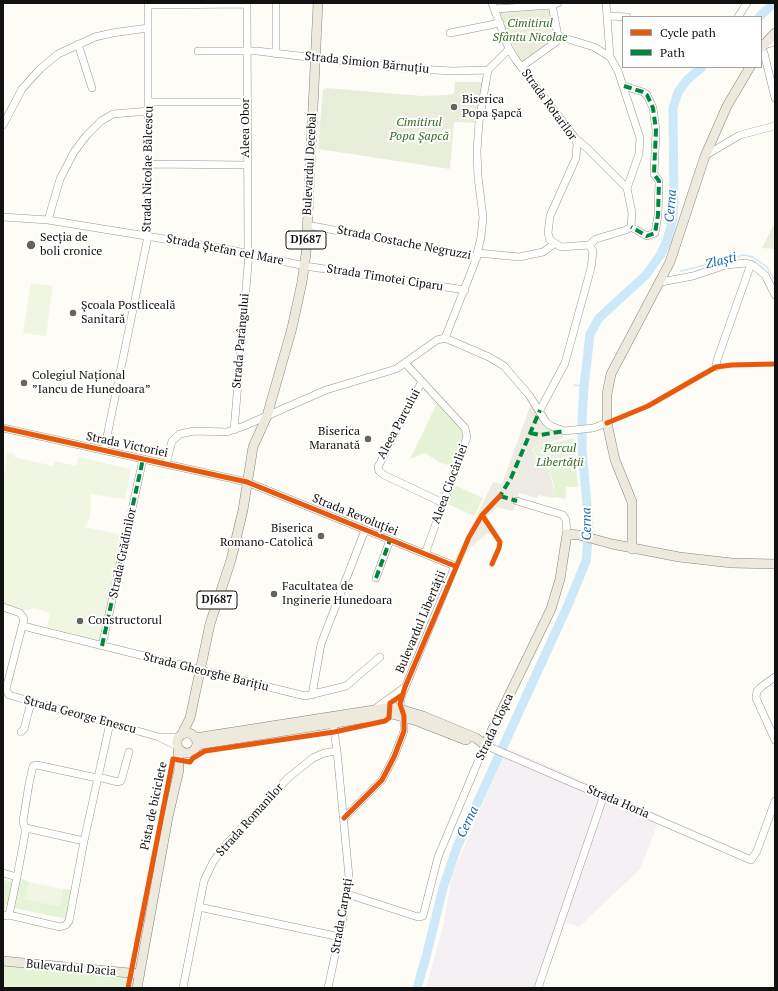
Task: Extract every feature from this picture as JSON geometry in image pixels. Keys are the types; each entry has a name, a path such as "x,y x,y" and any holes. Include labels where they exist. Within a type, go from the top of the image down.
{"main road":[{"name":"Bulevardul Decebal","path":"267,416 292,328 305,266 318,3"},
{"path":"762,48 775,33"},
{"path":"632,549 632,502 615,460 607,423 607,394 613,368 661,282 670,262 705,156 727,106 749,68"},
{"name":"DJ687","path":"179,770 177,748 180,736 190,718 210,624 231,560 243,510 255,440 267,416"},
{"path":"567,534 579,535 632,549 714,562 775,564"},
{"name":"Strada Cloșca","path":"488,747 551,609 560,579 567,534"},
{"path":"376,708 389,707 476,738 488,747"},
{"name":"Bulevardul Libertății","path":"195,743 376,708"},
{"path":"177,748 187,754 195,743 333,724 403,712"},
{"name":"DJ687","path":"137,988 168,817 179,770 195,743 190,718"},
{"path":"180,736 188,733 195,743"},
{"name":"Bulevardul Dacia","path":"3,962 140,974"}],"street":[{"path":"148,4 247,3"},
{"name":"Aleea Obor","path":"247,3 246,165 248,253"},
{"path":"276,3 276,54"},
{"path":"606,3 610,57 624,86 636,123 640,142 639,154 627,188 632,213 631,227"},
{"path":"739,16 746,3"},
{"name":"Strada Nicolae Bălcescu","path":"104,451 148,236 148,4"},
{"path":"493,6 555,4 558,36 556,42 521,67"},
{"name":"Strada Rotarilor","path":"493,6 509,50 575,138 578,151 576,158 552,211 549,222 549,236 554,244"},
{"path":"608,16 622,17"},
{"path":"450,33 500,23"},
{"path":"3,125 14,101 31,78 58,54 78,44 112,33 148,28"},
{"path":"558,36 594,47 610,57"},
{"path":"775,42 762,48 775,98"},
{"path":"78,44 92,88"},
{"path":"166,464 172,441 180,434 194,431 218,432 234,430 326,390 388,372 406,364 431,344 445,338 478,255 483,223 478,178 478,135 488,70 509,50"},
{"name":"Strada Simion Bărnuțiu","path":"198,51 247,51 401,68 488,70"},
{"path":"624,86 643,92 647,95 653,108 656,130 654,174 659,181 658,215 654,233 647,236 631,227"},
{"path":"149,102 246,102"},
{"path":"48,220 60,179 74,152 86,136 101,121 113,114 149,111"},
{"path":"705,156 740,135 775,126"},
{"path":"575,138 627,188"},
{"path":"149,164 246,165"},
{"name":"Strada Ștefan cel Mare","path":"3,217 38,218 248,253 305,266"},
{"name":"Strada Costache Negruzzi","path":"307,225 478,255 519,257 543,252 554,244"},
{"path":"554,244 564,247 588,245 596,239 626,230 631,227"},
{"path":"540,410 562,372 567,358 593,258 592,249 588,245"},
{"name":"Strada Parângului","path":"234,430 248,253"},
{"path":"661,282 693,276 735,263 751,264 765,275 775,295"},
{"path":"716,367 717,360 751,264"},
{"name":"Strada Timotei Ciparu","path":"305,266 465,290"},
{"path":"445,338 489,357 504,366 530,395 548,424 557,429 567,431 593,428 607,423"},
{"name":"Aleea Ciocârliei","path":"406,364 460,423 466,433 466,442 425,554"},
{"name":"Aleea Parcului","path":"422,381 378,468 384,475 443,503"},
{"name":"Strada Victoriei","path":"3,428 247,482"},
{"name":"Strada Grădinilor","path":"102,646 143,459"},
{"name":"Strada Revoluției","path":"247,482 455,566"},
{"path":"517,501 563,515 566,520 567,534"},
{"path":"312,695 321,644 365,530"},
{"name":"Strada Revoluției","path":"376,578 390,540"},
{"name":"Bulevardul Libertății","path":"344,818 385,775 402,740 404,731 401,699 455,566"},
{"path":"3,608 20,613 24,619 23,626"},
{"name":"Strada Gheorghe Barițiu","path":"23,626 305,696 346,686 380,657"},
{"name":"Strada George Enescu","path":"23,626 6,689 9,695 159,737 177,748"},
{"path":"775,677 757,691 756,698 775,740"},
{"name":"Bulevardul Libertății","path":"376,708 405,687"},
{"path":"21,732 24,729 31,702"},
{"path":"110,723 98,778 84,841 69,920 66,925 60,926 6,915 17,876 26,828 23,821 32,768 35,765 98,778 118,782 121,781 129,752"},
{"name":"Strada Carpați","path":"328,988 340,937 347,894 349,868 333,724"},
{"name":"Strada George Enescu","path":"159,737 180,736"},
{"name":"Strada Horia","path":"488,747 604,795 751,860 757,851 775,801"},
{"name":"Strada Cloșca","path":"347,894 421,917 438,857 488,747"},
{"name":"Strada Romanilor","path":"183,988 206,875 223,848 295,772 318,755 337,750"},
{"path":"538,988 604,795"},
{"path":"26,828 84,841"},
{"path":"3,873 17,876"},
{"path":"199,907 340,937"}],"shaded area":[{"path":"532,401 539,411 562,434 563,438 535,447 532,451 549,470 554,498 539,495 537,498 519,493 513,511 497,507 487,517 494,527 468,550 460,566 453,564 493,482 502,484"},
{"path":"507,748 661,815 640,869 579,927 565,922 542,988 426,988 444,923 452,875"}],"green space":[{"name":"Cimitirul Sfântu Nicolae","path":"551,8 555,36 553,41 523,63 519,61 499,12"},
{"name":"Cimitirul Popa Șapcă","path":"455,82 483,82 476,123 454,122 450,169 318,149 323,90 326,88 422,96 448,95 454,93"},
{"path":"775,222 775,249 762,248"},
{"path":"31,283 53,286 46,336 23,333"},
{"path":"438,401 463,432 464,437 454,467 439,462 425,453 410,459"},
{"name":"Parcul Libertății","path":"574,438 578,487 566,487 566,499 554,497 554,486 549,469 533,451 536,447"},
{"path":"7,453 15,454 14,457 53,466 55,461 76,466 78,457 131,469 125,499 90,494 91,508 89,520 85,527 124,535 101,641 47,627 50,613 35,608 20,611 3,606 3,484"},
{"path":"454,485 483,498 474,516 446,503"},
{"path":"12,878 8,904 6,904 4,910 7,912 3,914 3,880 11,881"},
{"path":"20,878 29,882 25,899 59,906 63,889 72,890 67,919 14,908"},
{"path":"29,882 63,889 60,906 25,899"},
{"path":"3,965 134,979 132,988 3,988"}],"waterway":[{"name":"Cerna","path":"760,16 774,3"},
{"name":"Cerna","path":"417,988 443,888 457,847 568,605 586,561 589,529 582,449 582,419 590,334 599,318 646,275 661,254 667,241 673,218 674,204 673,108 678,92 687,80 701,68"},
{"name":"Zlaști","path":"681,271 744,255 753,257 767,267 775,281"},
{"path":"574,385 584,386"}],"marked path":[{"path":"624,86 643,92 647,95 653,108 656,130 654,174 659,181 658,215 655,233 647,236 631,227"},
{"path":"498,499 511,478 540,410"},
{"path":"530,433 540,435 564,431"},
{"path":"102,646 143,459"},
{"path":"500,496 517,501"},
{"path":"376,578 390,540"}],"cycle path":[{"path":"607,423 648,406 716,367 775,364"},
{"path":"3,428 247,482 455,566"},
{"path":"344,818 382,780 394,757 404,731 404,716 400,704 405,687 469,537 482,515 500,496"},
{"path":"482,515 500,542 492,564"},
{"name":"Pista de biciclete","path":"128,988 173,759 190,762 193,758 205,751 334,732 385,721 389,718 390,703 402,695"}],"place":[{"name":"Biserica Popa Șapcă","path":"454,107"},
{"name":"Secția de boli cronice","path":"31,245"},
{"name":"Școala Postliceală Sanitară","path":"73,313"},
{"name":"Colegiul Național ”Iancu de Hunedoara”","path":"24,383"},
{"name":"Biserica Maranată","path":"368,439"},
{"name":"Biserica Romano-Catolică","path":"321,536"},
{"name":"Facultatea de Inginerie Hunedoara","path":"274,594"},
{"name":"Constructorul","path":"80,621"}]}
